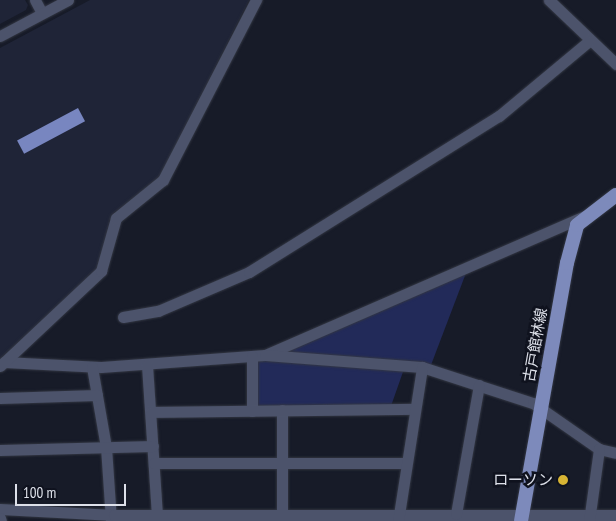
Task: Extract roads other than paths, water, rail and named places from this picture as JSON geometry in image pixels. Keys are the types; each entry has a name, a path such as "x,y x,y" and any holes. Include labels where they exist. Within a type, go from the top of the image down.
{"main road":[{"name":"古戸館林線","path":"521,518 567,263 577,225 586,215 616,195"}],"street":[{"path":"35,0 42,14"},
{"path":"0,36 68,0"},
{"path":"2,364 101,271 116,218 163,180 256,0"},
{"path":"549,0 616,64"},
{"path":"123,316 158,311 249,272 491,121 590,41"},
{"path":"265,355 586,215"},
{"path":"2,364 92,367 148,365 265,355 422,367 541,406 599,449 616,454"},
{"path":"252,356 252,411"},
{"path":"148,365 157,514"},
{"path":"92,367 106,447 110,518"},
{"path":"398,518 422,367"},
{"path":"456,514 479,385"},
{"path":"0,398 97,396"},
{"path":"151,412 415,409"},
{"path":"282,410 282,518"},
{"path":"0,450 153,446"},
{"path":"590,518 599,449"},
{"path":"154,463 406,463"},
{"path":"0,510 110,518 157,514 282,518 398,518 456,514 521,518 590,518 616,515"}],"place":[{"name":"ローソン","path":"563,480"}]}
